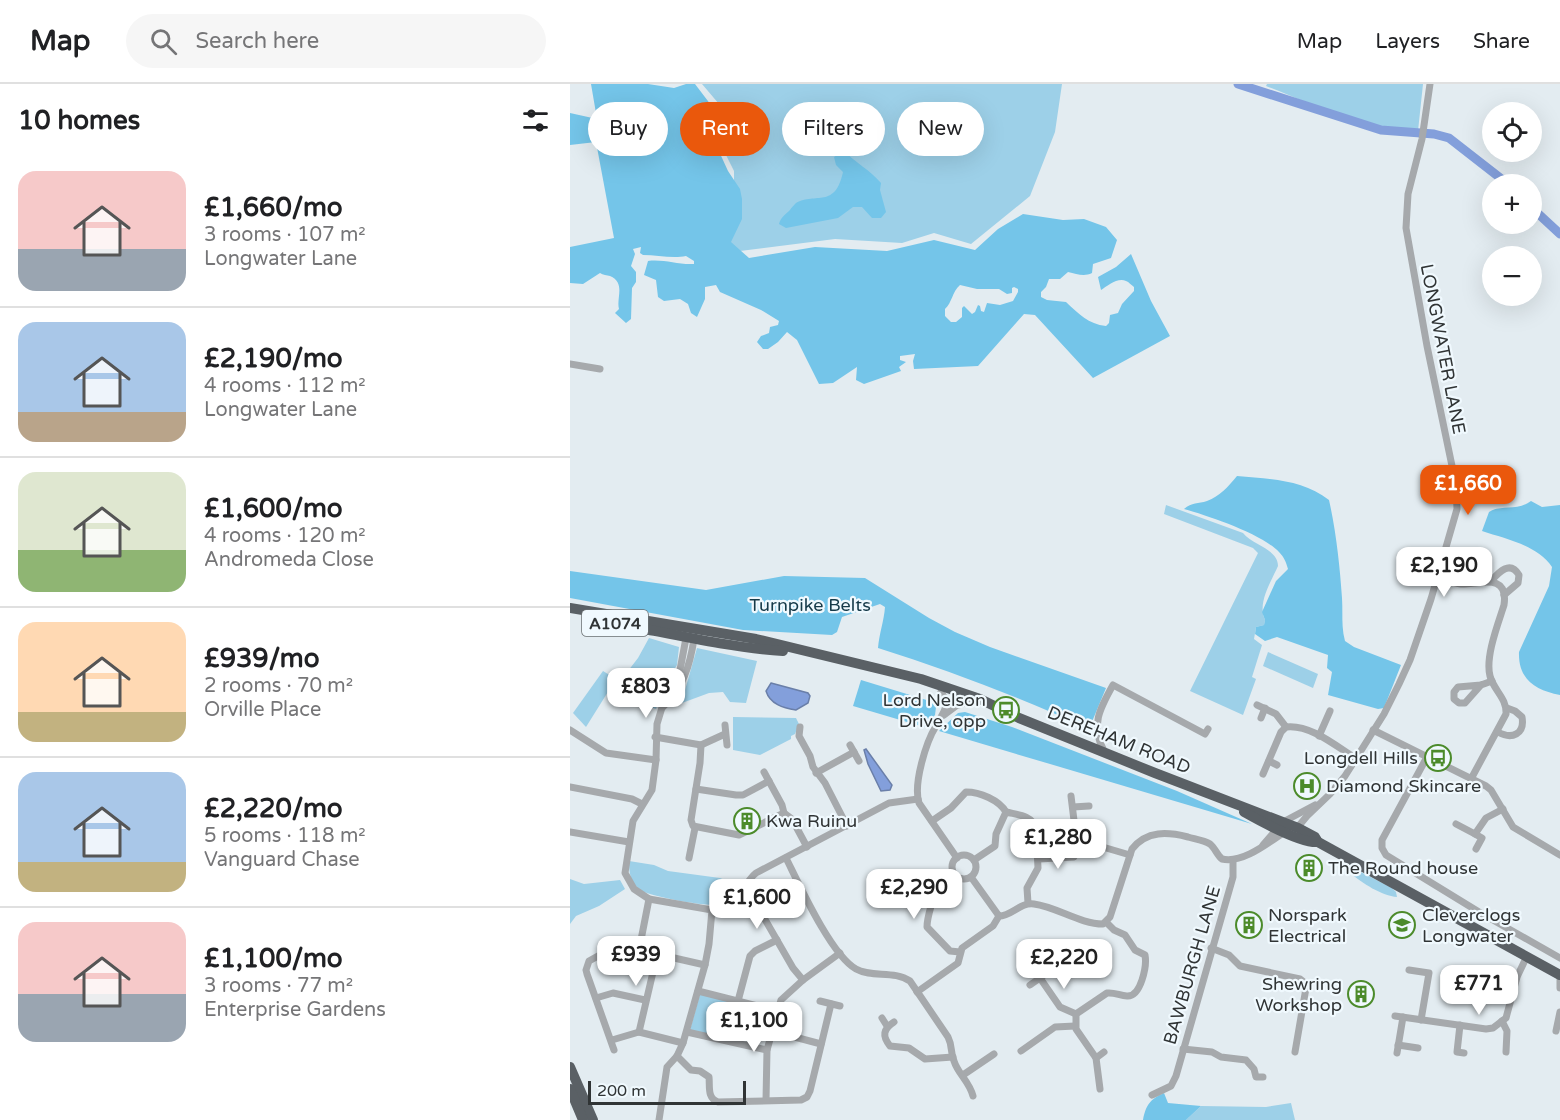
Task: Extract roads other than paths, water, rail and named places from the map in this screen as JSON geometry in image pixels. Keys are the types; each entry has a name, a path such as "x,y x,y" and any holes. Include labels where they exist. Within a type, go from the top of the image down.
{"highway":[{"name":"DEREHAM ROAD","path":"570,608 754,649 810,652 921,679 969,695 1019,718 1206,792 1311,843 1318,842"},
{"name":"DEREHAM ROAD","path":"570,613 690,635"},
{"name":"DEREHAM ROAD","path":"893,673 968,702 1019,718"},
{"name":"DEREHAM ROAD","path":"1281,827 1298,828 1315,837 1318,842 1560,975"},
{"path":"570,1067 593,1120"},
{"path":"570,1089 583,1120"}],"street":[{"name":"LONGWATER LANE","path":"1298,828 1342,780 1384,714 1406,668 1455,522 1457,496 1406,228 1408,194 1422,139 1430,84"},
{"path":"570,364 600,369"},
{"path":"1437,578 1461,584 1491,581 1505,568 1511,567 1519,574 1519,580 1504,595"},
{"path":"1471,779 1498,732 1507,708 1505,700 1492,681 1489,665 1504,605 1504,595 1491,581"},
{"path":"690,635 684,678 676,694 663,707 655,736 656,760 652,790 633,821 625,867 626,877 637,893 649,899 712,910 732,908 739,900 750,877 889,802 918,799"},
{"path":"1481,685 1492,681"},
{"path":"1104,752 1100,743 1097,719 1113,686 1205,734"},
{"path":"941,692 946,703 942,717"},
{"path":"957,858 918,799 918,784 935,727 942,717 956,706 968,702"},
{"path":"1261,718 1261,707 1276,714 1286,727 1301,728 1356,758"},
{"path":"1498,732 1512,736 1519,734 1522,729 1522,717 1507,708"},
{"path":"1319,736 1330,711"},
{"path":"725,725 727,745"},
{"path":"800,727 799,736 816,773 825,783 847,826"},
{"path":"1263,774 1281,732 1286,727"},
{"path":"570,730 606,753 656,760"},
{"path":"1373,730 1491,790 1513,827 1560,855"},
{"path":"655,736 701,745 725,734"},
{"path":"1084,744 1100,735"},
{"path":"791,740 799,736"},
{"path":"689,858 695,828 690,820 701,745"},
{"path":"850,745 859,761"},
{"path":"816,773 854,752"},
{"path":"1427,757 1382,840 1382,848 1392,860 1560,958"},
{"path":"1269,761 1277,765"},
{"path":"764,772 784,813 792,819 807,847"},
{"path":"696,789 743,795 769,781"},
{"path":"570,798 571,788 632,799 642,804"},
{"path":"932,821 951,808 962,795 969,792 1002,804 1006,812"},
{"path":"1039,859 1074,856 1077,844 1071,796"},
{"name":"LONGWATER LANE","path":"1281,827 1320,803"},
{"path":"1073,807 1089,806"},
{"path":"1475,834 1486,818 1503,809"},
{"path":"1006,812 1027,817 1035,824 1039,859 1037,872 1027,888 1028,903"},
{"path":"974,861 995,846 996,834 1006,812"},
{"path":"695,828 739,835 784,813"},
{"path":"1456,824 1482,838 1476,849"},
{"path":"999,916 1007,915 1028,903 1099,924 1106,922 1118,898 1130,855 1137,843 1163,832 1170,832 1205,841 1214,848 1221,859 1233,860 1269,844 1281,827"},
{"path":"570,832 629,842"},
{"path":"1077,844 1096,845 1130,855"},
{"path":"690,848 699,849"},
{"path":"963,855 969,856 974,861 976,866 971,877 959,879 954,874 953,863 957,858 963,855"},
{"path":"786,858 821,926 851,966 864,973 900,976 910,981 948,1037 953,1057 970,1085 973,1096"},
{"name":"BAWBURGH LANE","path":"1152,1095 1171,1086 1176,1076 1233,877 1233,860"},
{"path":"954,874 935,888 934,900 926,922 927,927 950,951 960,952"},
{"path":"971,877 999,916"},
{"path":"772,884 757,894 755,902 793,968 803,980"},
{"path":"639,950 649,899"},
{"path":"659,1120 667,1067 677,1056 683,1043 705,965 710,944 712,910"},
{"path":"917,992 958,963 960,952 965,945 993,926 999,916"},
{"path":"1076,1014 1107,993 1129,996 1134,994 1138,990 1149,957 1135,950 1125,935 1114,930 1106,922"},
{"path":"738,1001 750,956 777,940"},
{"path":"1211,948 1229,955 1240,966 1300,979 1305,983 1306,988 1293,1046"},
{"path":"615,1050 586,970 589,962 613,950 639,950 705,965"},
{"path":"766,1100 767,1050 777,1011 784,996 840,953"},
{"path":"639,1032 657,955"},
{"path":"1418,1048 1398,1049 1399,1017 1455,1022 1486,1029 1493,1028 1506,1018 1510,1010 1517,977 1527,956"},
{"path":"900,976 901,968"},
{"path":"1409,970 1432,973 1421,1020"},
{"path":"1030,985 1050,971"},
{"path":"1560,975 1560,988"},
{"path":"1040,978 1060,1007 1076,1014"},
{"path":"698,991 777,1011"},
{"path":"596,998 613,993 645,1000"},
{"path":"820,1001 840,1006"},
{"path":"677,1056 692,1070 700,1071 709,1077 709,1090 713,1101 801,1100 807,1097 831,1004"},
{"path":"1556,1031 1560,1012"},
{"path":"1076,1014 1075,1026 1096,1058 1100,1089"},
{"path":"882,1018 890,1024 884,1035 888,1049 909,1048 925,1059 953,1057"},
{"path":"1502,1021 1507,1031 1509,1047"},
{"path":"1455,1022 1457,1052"},
{"path":"1021,1051 1055,1027 1075,1026"},
{"path":"772,1031 821,1044"},
{"path":"612,1040 639,1032 683,1043"},
{"path":"687,1032 767,1050"},
{"path":"1184,1049 1212,1052 1221,1057 1246,1060 1254,1069 1256,1077 1263,1077"},
{"path":"1096,1058 1104,1052"},
{"path":"963,1075 994,1054"}],"waterway":[{"path":"1238,84 1381,130 1434,134 1449,138 1495,174"},
{"path":"1542,217 1560,234"}],"place":[{"name":"Lord Nelson Drive, opp","path":"1006,710"},
{"name":"Longdell Hills","path":"1438,758"},
{"name":"Diamond Skincare","path":"1307,786"},
{"name":"Kwa Ruinu","path":"747,821"},
{"name":"The Round house","path":"1309,868"},
{"name":"Norspark Electrical","path":"1249,925"},
{"name":"Cleverclogs Longwater","path":"1402,925"},
{"name":"Shewring Workshop","path":"1361,994"}],"park label":[{"name":"Turnpike Belts","path":"810,605"}]}
